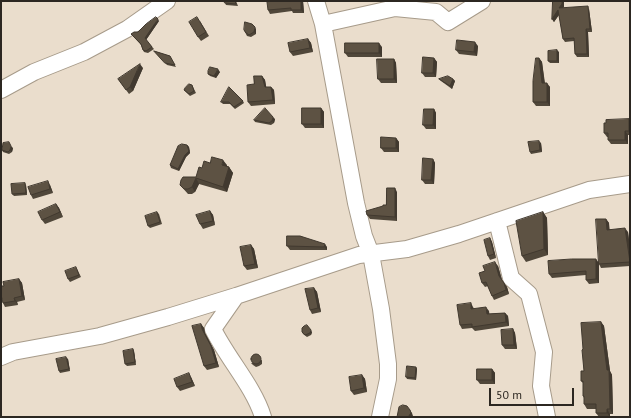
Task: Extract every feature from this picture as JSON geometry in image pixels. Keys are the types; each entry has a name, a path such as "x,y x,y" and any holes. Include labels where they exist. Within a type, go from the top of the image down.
{"street":[{"path":"1,90 34,72 84,52 127,29 167,1"},
{"path":"316,1 323,24 356,203 364,236 371,254 382,309 388,364 388,379 380,417"},
{"path":"323,24 395,8 436,12 448,22 482,1"},
{"path":"1,358 13,352 100,336 236,296 359,255 407,249 459,234 589,190 630,184"},
{"path":"497,221 511,278 529,294 544,352 541,386 547,417"},
{"path":"236,296 213,329 219,342 233,362 260,408 263,417"}],"building":[{"path":"224,1 235,1 236,4 225,3"},
{"path":"301,1 301,10 291,10 291,8 268,10 267,2"},
{"path":"553,1 562,1 559,8 588,6 590,29 586,29 587,54 575,54 574,38 563,39 558,10 552,19"},
{"path":"156,17 158,19 145,38 152,47 146,51 143,50 141,44 131,34 138,32"},
{"path":"197,17 206,32 198,37 189,22"},
{"path":"245,22 252,24 255,27 254,32 249,35 244,30"},
{"path":"308,39 310,48 290,52 288,43"},
{"path":"457,40 475,42 474,52 456,50"},
{"path":"345,43 379,43 379,53 345,53"},
{"path":"557,50 557,61 548,61 548,51"},
{"path":"154,51 170,56 175,65 165,63"},
{"path":"423,57 434,58 433,73 422,73"},
{"path":"536,58 539,58 542,83 547,83 547,102 533,102 533,81"},
{"path":"377,59 394,59 394,79 378,79"},
{"path":"140,64 130,87 126,90 118,79"},
{"path":"210,67 218,69 214,76 208,74"},
{"path":"254,76 262,76 265,87 271,87 273,100 248,102 247,85 254,84"},
{"path":"448,76 453,79 450,86 439,79"},
{"path":"189,84 192,85 194,91 189,94 184,90"},
{"path":"229,87 243,101 234,107 229,102 221,102"},
{"path":"265,108 273,117 272,121 269,123 254,120"},
{"path":"302,108 321,108 321,124 302,124"},
{"path":"424,109 434,109 433,125 423,125"},
{"path":"629,119 629,131 625,131 625,140 608,140 608,133 604,133 604,123 606,123 606,120"},
{"path":"381,137 396,138 396,148 381,148"},
{"path":"539,141 540,150 530,152 528,142"},
{"path":"9,142 11,146 10,150 8,152 2,150 3,143"},
{"path":"182,144 187,145 189,151 185,155 178,169 170,165 178,146"},
{"path":"212,157 223,160 222,165 229,167 223,187 196,178 192,187 188,189 184,189 180,185 183,177 196,177 199,167 202,168 204,161 210,163"},
{"path":"423,158 433,159 431,180 422,180"},
{"path":"48,181 50,189 31,195 28,187"},
{"path":"25,183 26,193 12,194 11,184"},
{"path":"387,188 395,188 395,217 367,215 366,211 386,205"},
{"path":"56,204 60,212 42,220 38,212"},
{"path":"210,211 213,221 200,224 196,215"},
{"path":"157,212 160,222 148,226 145,216"},
{"path":"543,212 544,249 522,256 516,221"},
{"path":"596,219 606,219 607,230 625,228 630,262 599,264"},
{"path":"287,236 300,236 325,244 324,247 287,246"},
{"path":"490,238 494,254 488,256 484,240"},
{"path":"251,245 255,264 244,266 240,247"},
{"path":"596,259 596,279 586,280 586,271 549,274 548,261"},
{"path":"495,262 499,276 504,283 506,290 492,296 486,282 482,283 479,273 485,271 483,266"},
{"path":"76,267 79,275 68,279 65,271"},
{"path":"19,279 22,296 14,298 15,301 3,303 1,286 4,286 3,282"},
{"path":"314,288 318,308 310,310 305,289"},
{"path":"471,303 471,309 486,307 487,314 505,313 506,322 472,327 472,324 460,325 457,305"},
{"path":"601,322 607,370 609,370 610,409 607,409 607,413 596,413 596,404 584,404 583,381 581,381 581,371 584,371 581,323"},
{"path":"201,324 211,346 216,363 204,366 192,326"},
{"path":"307,325 311,330 310,333 305,335 302,332 302,328"},
{"path":"513,329 514,345 502,345 501,330"},
{"path":"133,349 135,362 125,364 123,351"},
{"path":"254,354 258,354 260,355 260,363 254,364 251,361 251,357"},
{"path":"66,357 69,369 59,371 56,359"},
{"path":"407,366 416,367 415,378 406,377"},
{"path":"477,369 492,369 492,380 477,380"},
{"path":"189,373 192,382 177,387 174,379"},
{"path":"362,375 364,388 351,391 349,377"},
{"path":"403,405 407,406 411,413 408,417 397,417 399,407"}]}
